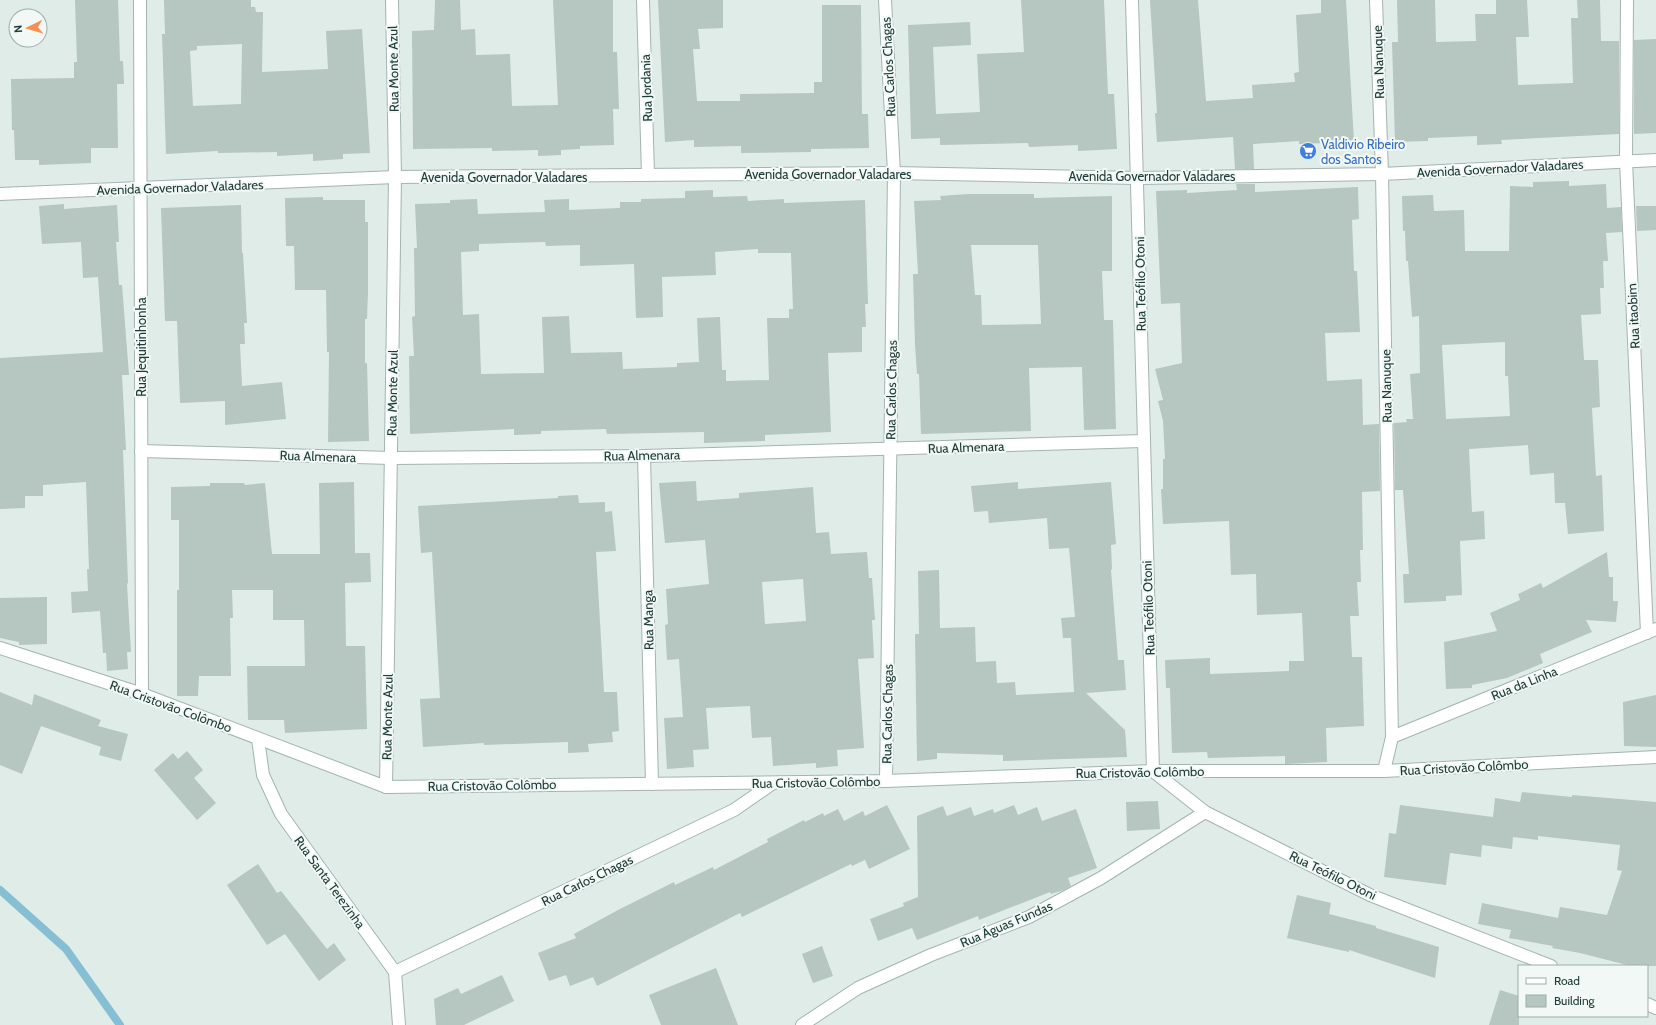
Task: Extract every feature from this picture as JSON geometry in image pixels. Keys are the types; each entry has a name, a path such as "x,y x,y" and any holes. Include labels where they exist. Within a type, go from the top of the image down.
{"street":[{"name":"Rua Jequitinhonha","path":"140,0 142,694"},
{"name":"Rua Monte Azul","path":"386,787 395,178 392,0"},
{"name":"Rua Jordania","path":"643,0 648,175"},
{"name":"Rua Carlos Chagas","path":"885,0 894,173 886,781"},
{"name":"Rua Teófilo Otoni","path":"1132,0 1153,771 1205,812 1370,895 1548,965"},
{"name":"Rua Nanuque","path":"1376,0 1382,174 1392,737 1384,771"},
{"name":"Rua itaobim","path":"1628,0 1626,161 1652,631"},
{"name":"Avenida Governador Valadares","path":"0,194 395,178 894,173 1138,178 1382,174 1656,160"},
{"name":"Rua Almenara","path":"141,451 392,458 644,456 890,450 1143,441"},
{"name":"Rua Manga","path":"644,456 652,784"},
{"name":"Rua da Linha","path":"1392,737 1652,631"},
{"name":"Rua Cristovão Colômbo","path":"0,648 142,694 386,787 886,781 1153,771 1384,771 1656,757"},
{"name":"Rua Santa Terezinha","path":"258,739 263,775 282,814 395,972"},
{"name":"Rua Carlos Chagas","path":"395,972 734,810 774,782"},
{"name":"Rua Águas Fundas","path":"802,1025 858,988 931,955 1029,917 1101,878 1205,812"},
{"path":"395,972 399,1025"}],"building":[{"path":"75,0 118,0 120,61 123,61 124,84 117,84 118,148 91,148 91,163 39,165 39,160 15,160 14,130 12,130 11,79 74,78 74,62 77,62"},
{"path":"164,0 251,0 251,7 255,7 256,12 263,12 262,72 328,69 326,31 362,29 370,153 343,154 343,159 313,161 313,154 277,156 277,152 218,153 218,151 166,154 162,34 165,34","holes":["242,44 241,104 193,106 190,51 197,50 197,46"]},
{"path":"435,0 460,0 461,30 475,29 476,55 510,54 512,106 558,105 553,0 613,0 613,52 617,52 619,109 613,109 614,145 580,146 580,149 561,150 561,155 538,156 538,150 492,151 492,148 413,149 412,31 434,30"},
{"path":"658,0 723,0 723,28 698,29 700,49 693,49 697,101 740,101 740,94 814,93 814,82 822,82 822,5 861,5 862,114 868,114 869,148 811,149 811,152 741,153 741,146 694,147 694,140 665,142"},
{"path":"1021,0 1104,0 1108,94 1114,94 1117,149 1078,151 1078,145 1029,147 1028,143 940,145 940,138 911,139 908,25 970,22 971,45 933,47 936,114 980,112 977,54 1024,52"},
{"path":"1150,0 1198,0 1206,101 1253,98 1252,85 1295,82 1294,73 1299,72 1296,15 1321,13 1321,0 1346,0 1354,142 1299,144 1299,141 1253,144 1254,169 1235,169 1233,137 1157,142 1155,113 1157,113"},
{"path":"1397,0 1435,0 1436,42 1476,41 1475,14 1496,14 1496,0 1527,0 1529,37 1516,37 1518,85 1573,83 1571,18 1578,18 1577,0 1600,0 1601,41 1619,41 1619,134 1501,140 1502,144 1477,145 1477,136 1428,138 1428,141 1395,142 1392,42 1398,42"},
{"path":"1656,39 1656,133 1634,134 1634,40"},
{"path":"1569,181 1569,186 1606,184 1607,208 1621,207 1622,232 1606,233 1608,261 1603,261 1604,288 1600,288 1601,314 1581,315 1584,360 1598,360 1600,407 1592,408 1596,476 1602,475 1604,531 1568,534 1565,503 1555,503 1554,473 1530,475 1528,445 1469,449 1472,512 1484,511 1485,539 1460,541 1462,595 1446,596 1446,601 1404,603 1403,574 1409,574 1403,490 1395,490 1394,423 1407,422 1406,419 1413,419 1410,374 1420,373 1419,316 1412,317 1408,261 1406,261 1405,231 1403,231 1402,196 1433,195 1434,211 1464,210 1465,251 1509,251 1510,186 1533,187 1533,182","holes":["1505,342 1505,376 1508,376 1510,416 1446,419 1442,345"]},
{"path":"1236,184 1255,184 1255,192 1358,187 1359,219 1352,220 1354,271 1357,271 1360,332 1325,333 1327,381 1362,379 1363,425 1379,424 1380,491 1362,492 1363,550 1360,550 1361,582 1357,582 1359,616 1350,616 1352,657 1362,657 1364,726 1326,728 1327,762 1285,764 1285,756 1208,758 1207,752 1172,753 1170,688 1166,688 1165,660 1210,658 1210,674 1289,671 1289,661 1304,661 1302,613 1257,615 1256,574 1231,575 1229,521 1163,524 1161,489 1163,489 1163,459 1165,459 1163,421 1158,401 1163,400 1155,369 1182,363 1180,303 1161,304 1156,191 1187,190 1187,193 1237,190"},
{"path":"713,190 713,197 747,196 748,201 784,199 784,203 865,200 868,304 865,304 866,327 862,327 862,352 828,353 831,432 765,435 765,441 704,443 704,432 607,434 606,429 541,431 541,434 514,435 514,429 410,434 409,356 414,356 412,317 415,316 414,248 417,248 415,204 450,203 450,200 477,199 478,214 545,212 544,200 569,199 569,210 620,208 620,202 641,202 641,199 685,198 685,191","holes":["545,242 546,246 580,245 580,266 634,264 636,318 663,317 662,277 716,275 715,252 758,249 758,253 791,253 793,309 789,309 789,318 767,318 769,380 726,381 726,370 722,370 720,317 697,318 699,362 677,363 677,367 623,369 622,352 571,353 569,316 542,317 544,373 481,374 479,314 463,315 461,252 479,251 479,244"]},
{"path":"969,194 1034,194 1034,198 1112,196 1112,271 1102,271 1104,320 1113,320 1116,429 1084,430 1082,367 1029,368 1031,431 921,434 919,374 917,374 915,345 913,274 918,274 914,201 941,200 940,196","holes":["971,245 1038,245 1041,324 982,325 981,295 975,295"]},
{"path":"323,197 323,200 365,200 365,222 368,222 368,292 367,319 365,319 365,363 367,363 369,441 328,442 329,352 327,352 326,290 295,290 294,246 286,246 285,198"},
{"path":"64,204 64,209 117,205 119,242 116,242 119,285 122,285 129,375 122,375 126,450 123,450 127,584 131,652 127,652 128,669 107,671 106,653 103,653 100,611 72,613 71,592 88,591 87,569 89,569 86,482 43,485 43,496 25,496 25,508 0,509 0,358 103,352 98,277 83,278 81,242 42,244 39,206"},
{"path":"241,205 242,253 247,323 244,323 245,344 240,344 242,386 282,382 286,419 225,425 225,401 180,403 177,321 165,321 161,208"},
{"path":"1636,206 1656,206 1656,230 1637,231"},
{"path":"696,481 697,501 739,498 739,493 813,487 816,533 829,532 831,554 867,552 869,578 872,578 875,620 872,620 874,658 858,659 864,748 837,750 838,766 816,768 816,763 773,766 771,737 752,738 750,706 706,708 709,749 693,750 694,767 667,769 664,718 683,717 679,659 667,660 665,625 668,624 666,589 709,584 705,540 665,543 659,483","holes":["803,579 806,621 765,624 762,582"]},
{"path":"354,482 355,553 370,553 371,582 345,583 346,646 365,646 367,729 285,733 284,720 248,720 247,666 305,666 304,620 273,620 273,590 232,590 233,618 230,618 231,676 199,676 198,696 177,696 177,590 179,590 179,520 171,520 171,487 210,486 210,483 244,483 245,485 265,483 272,554 320,554 319,483"},
{"path":"1018,482 1018,489 1111,482 1116,544 1111,545 1111,570 1118,660 1124,660 1126,690 1086,693 1125,730 1127,757 1003,761 1003,755 937,753 937,759 917,761 915,634 919,634 918,571 939,570 940,628 975,627 976,662 996,661 997,683 1015,682 1016,695 1074,692 1071,638 1063,638 1061,618 1075,617 1069,548 1049,549 1047,518 989,523 988,511 974,512 971,486"},
{"path":"578,495 579,503 605,502 605,512 612,511 616,551 596,552 604,692 617,692 619,731 612,732 613,742 588,744 589,752 568,753 568,742 484,745 484,743 423,747 420,699 440,698 432,552 421,553 418,506 558,498 558,496"},
{"path":"1607,552 1609,577 1613,577 1613,601 1618,601 1616,622 1586,620 1592,632 1540,654 1543,663 1507,678 1472,685 1472,688 1446,689 1444,642 1497,631 1490,613 1520,600 1518,594 1541,583 1543,588"},
{"path":"47,597 47,644 19,645 19,642 0,638 0,598"},
{"path":"0,692 32,705 34,694 101,720 98,726 128,734 121,761 99,755 101,747 41,726 22,774 0,765"},
{"path":"1656,695 1656,747 1624,746 1623,702"},
{"path":"187,751 203,770 194,778 216,803 197,820 154,770 173,753 178,759"},
{"path":"1522,792 1572,797 1572,795 1656,802 1656,966 1627,965 1580,953 1552,948 1553,946 1509,938 1511,930 1478,924 1482,903 1558,918 1560,907 1607,915 1622,871 1617,870 1620,845 1538,836 1538,840 1513,837 1512,849 1482,845 1481,857 1450,853 1446,885 1384,877 1389,833 1396,834 1400,805 1493,817 1495,798 1520,802"},
{"path":"1158,801 1160,829 1127,831 1126,802"},
{"path":"887,805 910,849 869,869 865,860 852,866 851,864 742,917 740,913 597,986 593,977 570,986 566,975 549,981 538,953 576,938 574,934 618,910 674,882 675,885 713,867 714,870 768,842 767,839 804,820 805,822 823,813 824,816 838,809 844,821 863,811 865,816"},
{"path":"1014,805 1018,815 1037,807 1042,821 1076,809 1097,868 1068,878 1071,886 1064,890 1051,894 1050,892 979,920 978,916 917,940 912,928 878,941 870,919 904,906 903,903 918,897 917,816 943,806 947,816 971,807 974,816 993,809 994,813"},
{"path":"258,864 277,893 281,891 327,949 334,943 346,960 319,981 285,934 267,945 227,885"},
{"path":"1297,895 1331,903 1329,914 1376,926 1376,928 1439,947 1435,978 1349,950 1349,952 1287,938"},
{"path":"822,946 833,976 813,983 802,954"},
{"path":"716,968 738,1025 661,1025 649,995"},
{"path":"502,975 514,1001 464,1025 436,1025 434,999 458,988 461,994"},
{"path":"1500,990 1518,996 1519,1025 1489,1025"}],"waterway":[{"path":"0,890 66,949 120,1025"}],"place":[{"name":"Valdivio Ribeiro dos Santos","path":"1308,151"}]}
